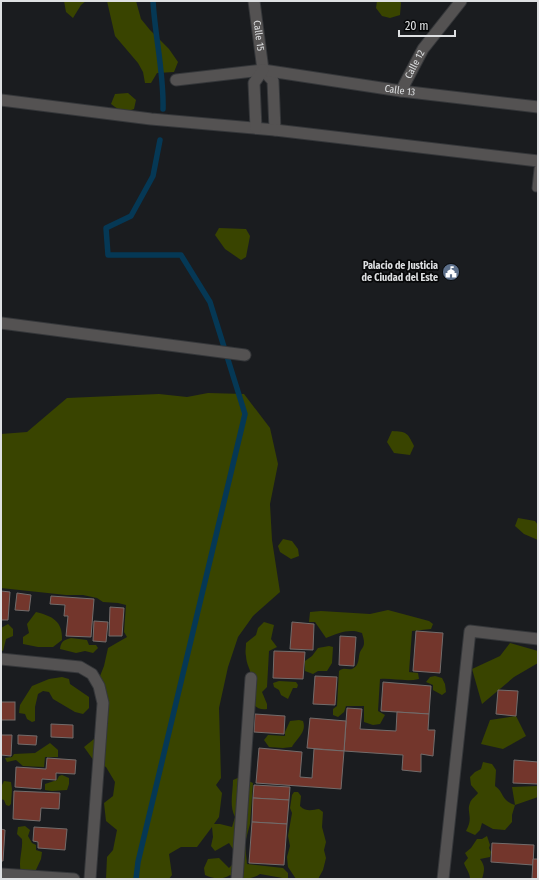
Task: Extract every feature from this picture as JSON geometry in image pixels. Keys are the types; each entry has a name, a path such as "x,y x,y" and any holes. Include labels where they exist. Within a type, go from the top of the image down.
{"street":[{"name":"Calle 15","path":"254,1 263,70"},
{"name":"Calle 12","path":"401,91 423,49 460,1"},
{"name":"Calle 13","path":"176,80 263,70 401,91 538,107"},
{"path":"256,128 254,83 263,70 273,81 275,130"},
{"path":"1,100 151,119 275,130 538,161"},
{"path":"1,323 245,355"},
{"path":"442,879 470,631 538,639"},
{"path":"1,659 80,667 92,674 98,686 103,703 90,879"},
{"path":"237,879 250,678"},
{"path":"1,874 74,879"}],"lane":[{"path":"536,188 538,169"}],"green space":[{"path":"64,1 86,1 81,5 73,18 66,12"},
{"path":"107,1 136,1 141,19 169,49 178,62 174,72 157,73 151,83 145,83 143,72 138,63 115,36"},
{"path":"377,1 400,1 400,15 390,18 382,16 376,8"},
{"path":"128,93 136,100 134,109 123,113 111,104 115,94"},
{"path":"219,228 246,229 250,236 246,257 241,260 225,249 215,235"},
{"path":"208,393 244,394 270,428 278,464 270,504 272,540 280,592 253,616 238,637 228,667 219,708 221,778 216,785 222,793 219,817 214,824 232,827 235,817 232,808 233,780 240,777 253,783 250,824 245,843 247,864 283,868 288,873 288,879 260,874 245,879 230,875 224,878 218,878 205,875 204,868 208,859 219,858 229,868 233,864 233,849 229,843 215,851 211,846 213,837 212,827 197,847 181,847 169,854 172,875 169,879 106,879 107,857 113,850 117,830 106,821 104,803 113,796 115,782 106,767 94,761 84,747 99,735 108,701 100,682 100,676 108,648 127,637 124,632 126,605 103,602 97,598 83,595 66,595 1,588 1,434 27,432 67,398 159,394 187,397"},
{"path":"392,431 404,432 408,435 414,446 410,455 394,453 387,442"},
{"path":"518,518 535,521 538,525 538,540 524,534 515,526"},
{"path":"283,539 292,541 298,549 299,556 291,559 280,552 278,546"},
{"path":"388,610 429,621 433,624 431,629 412,631 409,672 418,673 419,679 380,679 378,711 385,715 380,724 373,725 364,722 364,706 346,706 344,712 338,717 333,715 333,709 337,706 339,671 355,668 360,652 364,646 364,639 362,633 353,631 340,633 326,638 315,622 309,622 310,612 321,611 370,614"},
{"path":"36,612 52,618 61,628 62,640 53,647 38,647 23,644 23,637 29,633 27,624"},
{"path":"264,622 274,625 271,639 277,647 269,651 267,687 262,692 267,704 267,709 258,708 255,706 247,694 244,686 250,676 246,654 246,643 256,635 258,628"},
{"path":"8,624 13,629 13,636 6,639 3,651 1,650 1,628"},
{"path":"71,638 87,640 89,645 96,645 98,648 93,653 85,651 76,653 60,649 63,641"},
{"path":"510,643 538,651 538,663 514,677 482,704 472,669 500,656"},
{"path":"329,646 333,647 332,663 327,671 318,671 313,674 305,671 305,661 312,656 318,648"},
{"path":"435,676 442,678 445,684 446,692 442,695 433,690 433,685 426,682 430,677"},
{"path":"62,677 69,679 70,684 89,697 89,708 83,714 75,712 53,699 49,692 43,691 38,694 35,707 35,721 32,722 27,719 25,714 19,713 20,705 32,686 49,679"},
{"path":"279,681 296,682 298,685 297,688 293,688 288,699 281,695 279,690 274,687 273,683"},
{"path":"516,716 526,736 503,749 481,744 490,720"},
{"path":"290,721 303,721 303,732 292,747 269,747 264,740 268,735 285,736 285,732"},
{"path":"50,743 58,750 58,757 45,757 44,767 23,766 16,760 7,762 5,758 12,757 14,754 35,753"},
{"path":"483,762 492,764 496,770 495,786 507,801 515,805 512,815 512,822 505,830 493,829 482,823 480,830 475,835 466,831 470,818 469,806 471,800 478,793 471,785 470,777 481,769"},
{"path":"62,775 69,778 67,790 45,790 45,784 57,780 59,776"},
{"path":"4,781 11,782 11,804 9,806 6,805 4,800 1,799 1,787"},
{"path":"538,786 538,797 515,805 512,787"},
{"path":"294,792 298,792 301,796 300,806 302,808 309,810 319,809 323,812 322,827 326,842 324,850 326,858 323,870 318,879 296,879 288,867 287,857 290,846 288,836 292,813 290,808 292,795"},
{"path":"25,826 30,830 28,836 32,843 36,845 36,850 42,852 41,859 35,872 21,872 20,864 22,839 17,834 18,827"},
{"path":"487,836 491,852 490,857 480,859 484,867 482,879 470,879 464,863 468,858 465,853 471,848 477,839 482,839"}],"building":[{"path":"1,591 10,592 8,620 1,620"},
{"path":"17,593 31,595 29,611 15,610"},
{"path":"51,596 94,599 91,637 66,636 68,616 64,616 65,605 50,604"},
{"path":"110,607 124,608 122,636 109,636"},
{"path":"94,621 108,622 106,642 93,641"},
{"path":"292,622 314,624 313,650 290,649"},
{"path":"416,631 443,633 440,673 413,671"},
{"path":"340,636 356,637 354,666 339,665"},
{"path":"274,651 305,652 303,679 273,678"},
{"path":"315,676 337,677 335,705 313,704"},
{"path":"383,682 431,686 429,714 381,711"},
{"path":"498,690 518,691 516,716 496,714"},
{"path":"1,702 15,702 15,720 1,720"},
{"path":"347,708 362,709 360,729 396,731 397,712 429,714 428,730 435,730 433,756 421,754 421,772 402,770 403,755 344,751"},
{"path":"255,714 285,716 284,734 254,732"},
{"path":"310,718 346,721 344,751 307,748"},
{"path":"51,724 73,725 73,738 51,737"},
{"path":"1,735 12,735 11,756 1,755"},
{"path":"18,735 37,736 36,745 18,744"},
{"path":"259,748 302,752 300,777 312,778 314,749 344,751 341,789 256,783"},
{"path":"47,758 76,760 75,774 56,773 56,780 42,779 41,789 15,787 16,767 46,769"},
{"path":"514,760 538,762 538,784 513,783"},
{"path":"254,785 290,787 289,800 253,798"},
{"path":"14,791 60,793 59,809 41,808 40,821 13,819"},
{"path":"253,798 289,800 287,824 252,822"},
{"path":"252,822 287,824 284,865 249,863"},
{"path":"34,827 67,829 65,850 38,848 38,842 33,841"},
{"path":"1,829 5,830 3,861 1,861"},
{"path":"492,843 534,845 533,865 491,862"},
{"path":"533,859 538,859 538,879 532,879"}],"waterway":[{"path":"153,1 161,68 163,109"},
{"path":"136,879 138,862 245,414 210,302 181,255 108,255 106,228 131,216 153,176 160,140"}],"place":[{"name":"Palacio de Justicia de Ciudad del Este","path":"451,272"}]}
